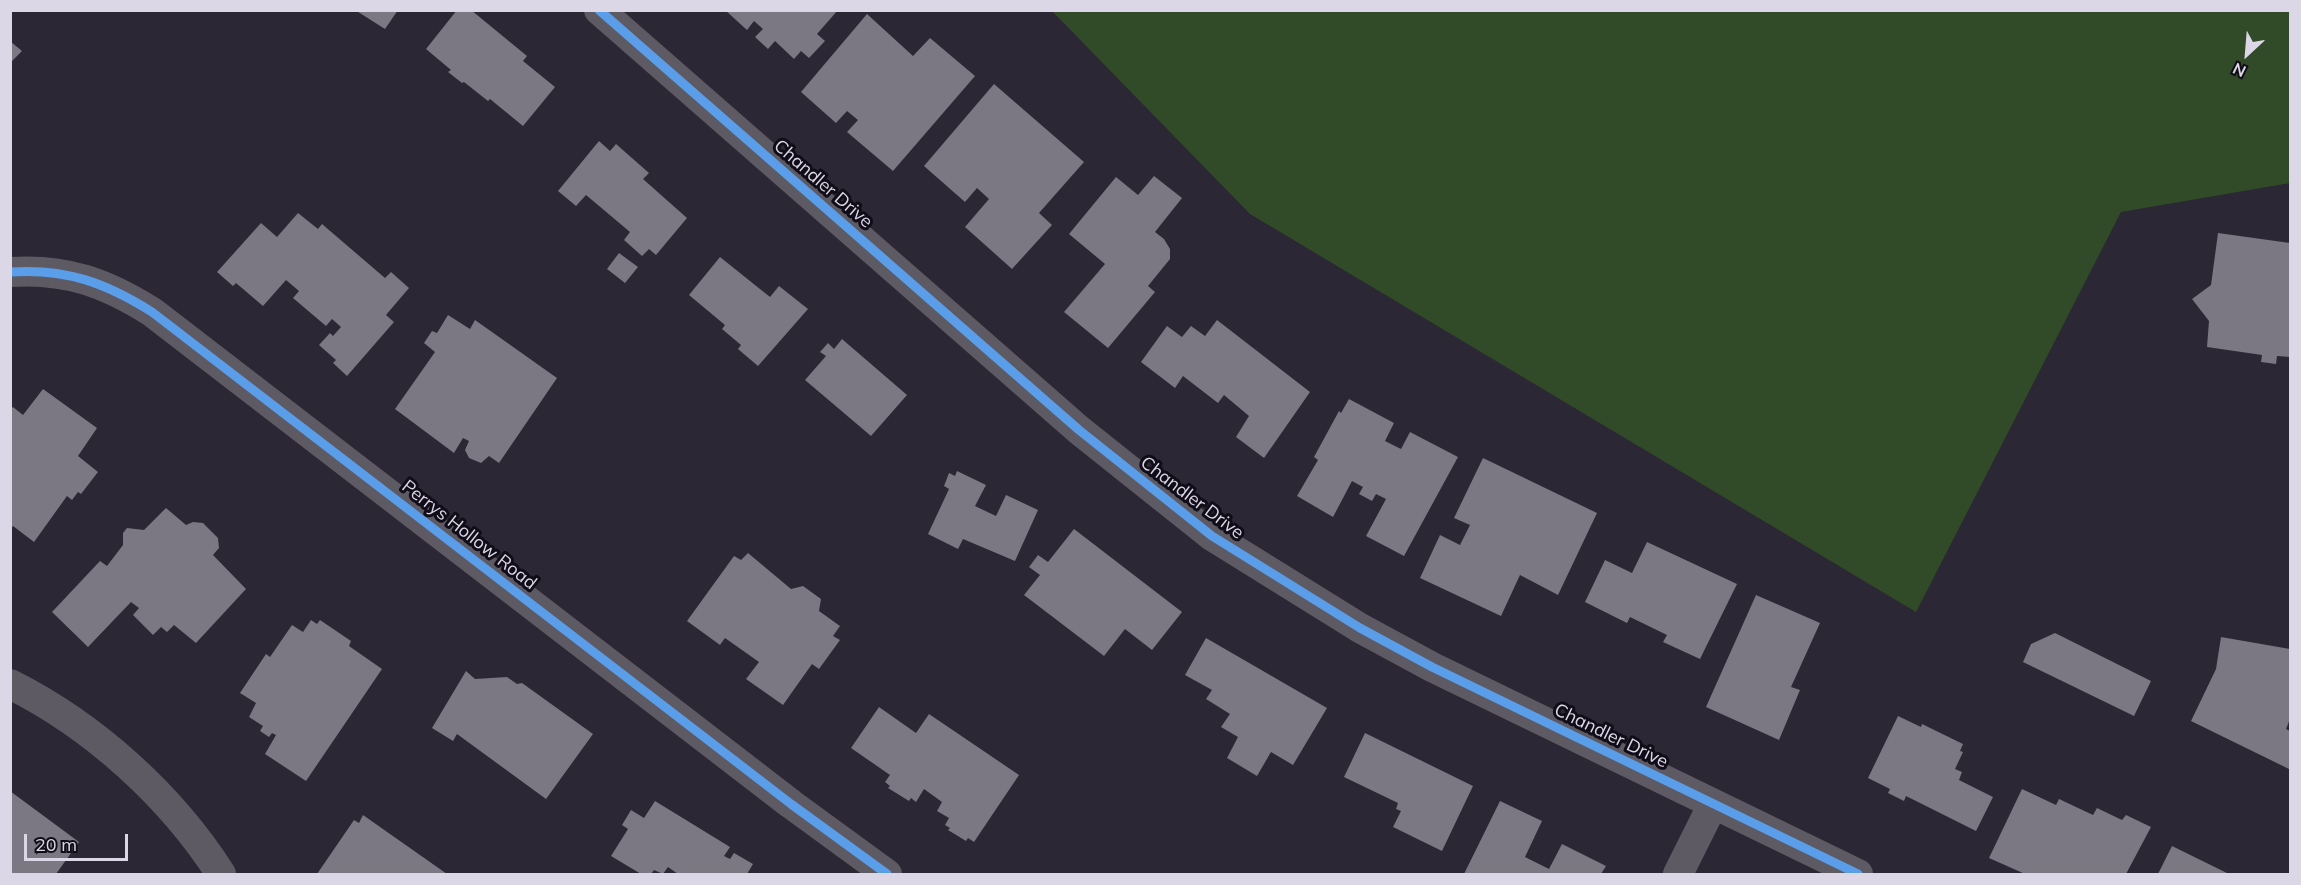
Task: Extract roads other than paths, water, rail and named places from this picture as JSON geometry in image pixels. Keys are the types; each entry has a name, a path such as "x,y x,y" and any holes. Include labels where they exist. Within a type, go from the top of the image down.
{"street":[{"name":"Chandler Drive","path":"599,10 1079,430 1212,536 1360,628 1432,667 1858,874"},
{"name":"Perrys Hollow Road","path":"10,272 30,270 63,273 94,281 125,295 152,312 782,797 887,874"},
{"path":"10,684 57,711 126,764 187,827 221,874"},
{"path":"1678,874 1713,804"}]}
